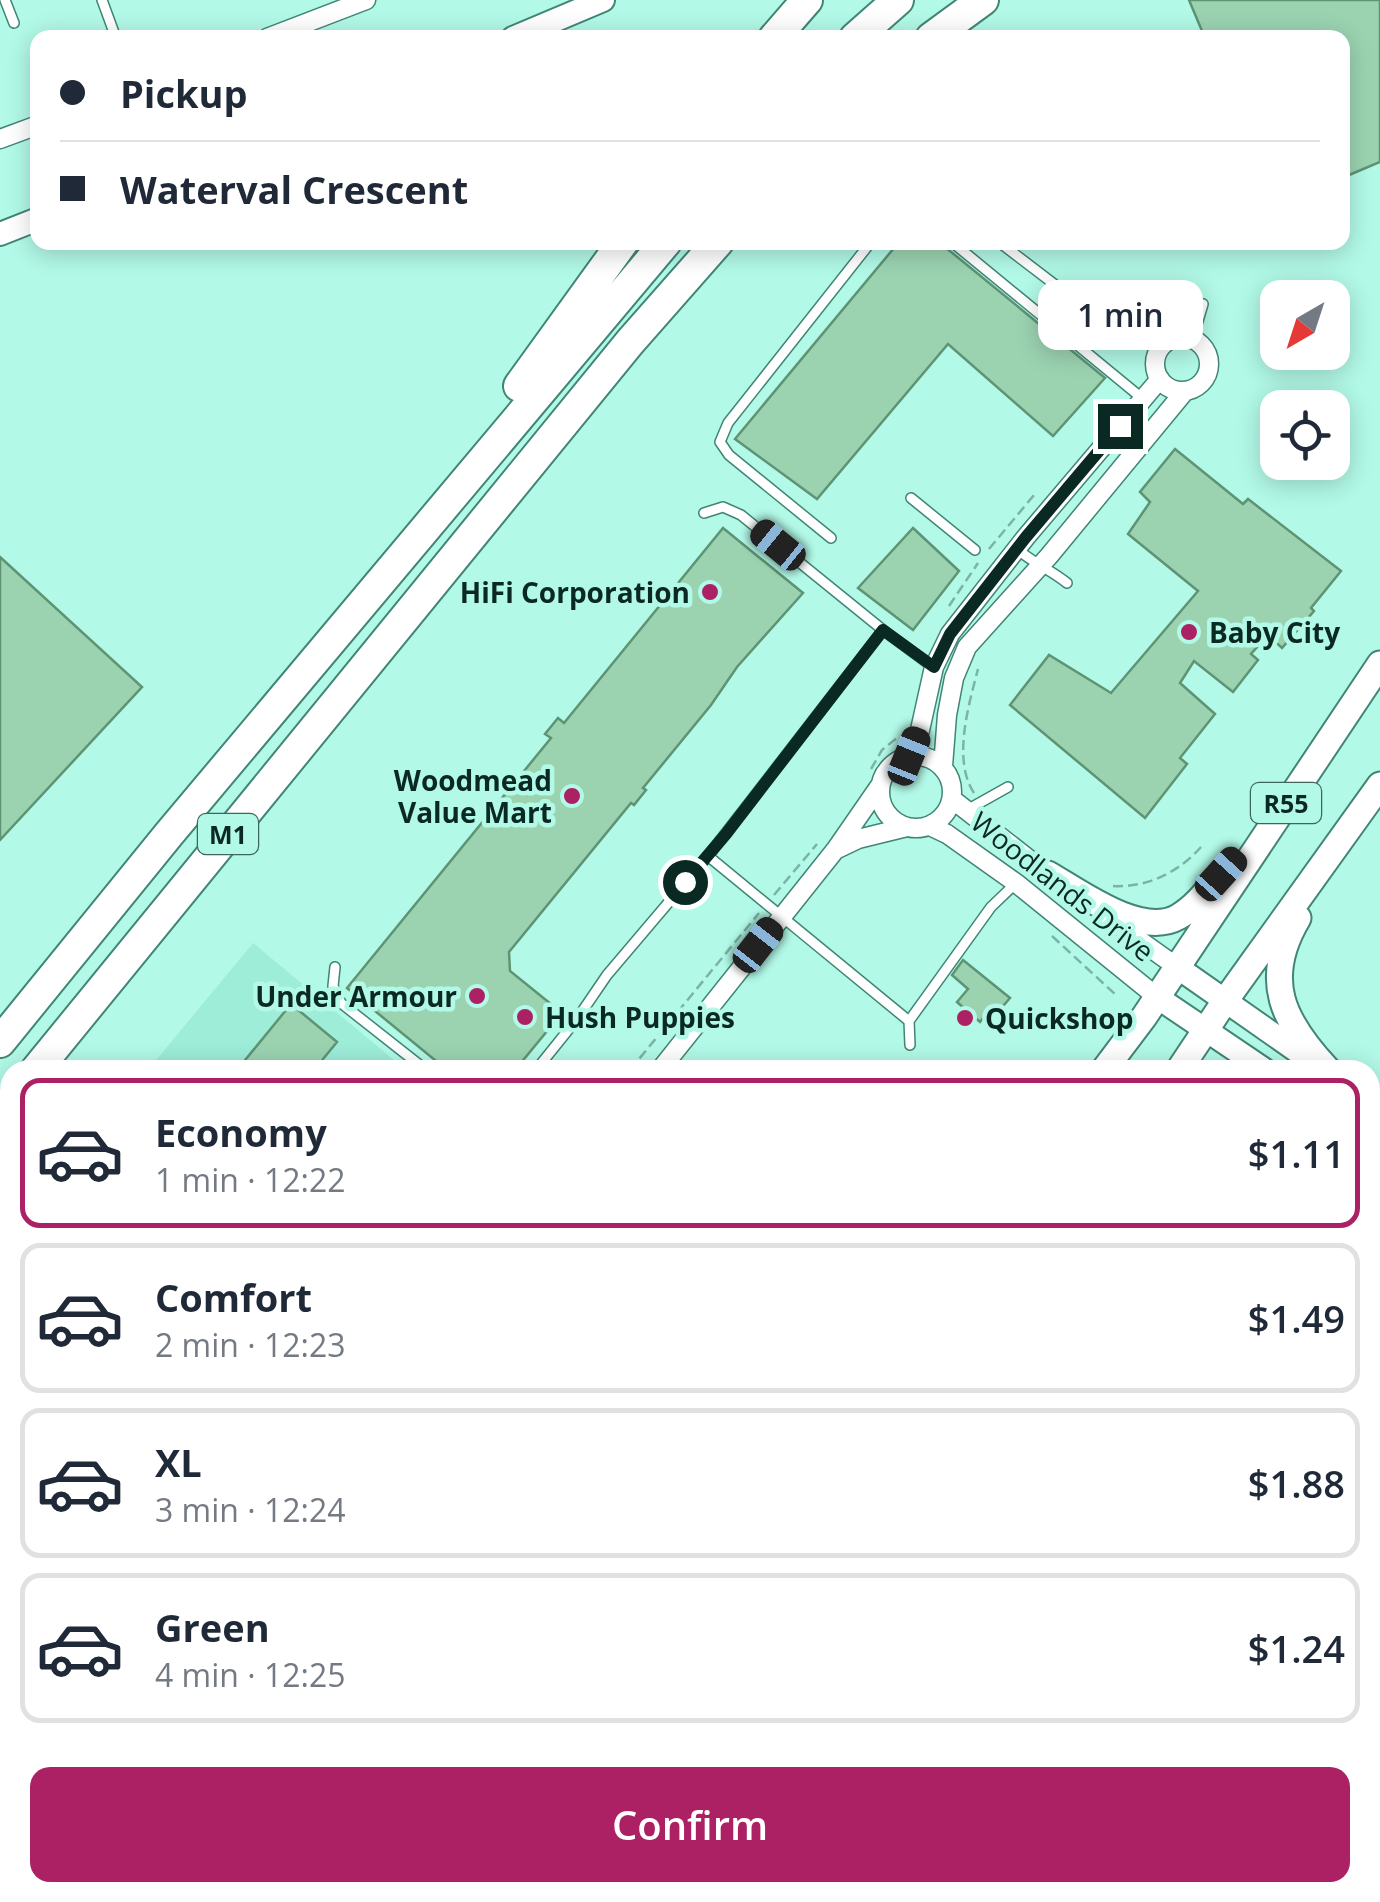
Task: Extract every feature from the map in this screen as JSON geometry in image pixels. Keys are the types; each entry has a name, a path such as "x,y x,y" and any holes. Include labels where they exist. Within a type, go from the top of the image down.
{"highway":[{"path":"781,30 807,0"},
{"path":"864,30 898,0"},
{"path":"929,30 964,0"},
{"path":"942,30 984,0"},
{"path":"389,573 617,250"},
{"name":"M1","path":"0,1042 169,834 659,250"},
{"name":"M1","path":"44,1060 630,342 711,250"}],"main road":[{"path":"532,30 602,0"},
{"path":"0,234 30,222"},
{"name":"R55","path":"1111,1060 1380,664"},
{"name":"R55","path":"1186,1060 1380,785"},
{"path":"1048,874 1138,921 1166,923 1191,907 1287,801"},
{"path":"1317,1060 1299,1040 1280,994 1280,970 1292,928 1357,819"},
{"path":"1176,968 1311,1060"},
{"path":"1157,997 1249,1060"}],"street":[{"path":"288,30 366,0"},
{"path":"0,139 30,128"},
{"path":"1184,337 1207,351 1209,370 1197,387 1185,391 1166,386 1155,364 1159,348 1184,337"},
{"path":"909,756 920,730 934,667 950,634 1160,379"},
{"path":"942,766 946,714 954,678 967,647 1048,566 1185,391"},
{"path":"667,1060 775,908 836,849 874,781 888,768 909,756 933,759 966,803 948,810 930,826 907,827 858,839 836,849"},
{"path":"874,781 887,814 907,827"},
{"name":"Woodlands Drive","path":"966,803 1048,874 1176,968"},
{"name":"Woodlands Drive","path":"930,826 948,834 1016,883 1157,997"}],"lane":[{"path":"5,0 14,23"},
{"path":"102,0 113,30"},
{"path":"830,538 728,455 720,442 728,422 864,250"},
{"path":"962,250 1143,399"},
{"path":"1009,250 1109,326 1159,348"},
{"path":"911,498 975,550"},
{"path":"704,512 724,506 741,515 934,667"},
{"path":"1022,543 1048,566"},
{"path":"1022,543 1066,583"},
{"path":"543,1060 883,630"},
{"path":"966,803 1008,786"},
{"path":"708,856 908,1021"},
{"path":"910,1045 908,1021 991,907 1016,883"},
{"path":"335,967 333,986 341,1003 413,1060"}],"path":[{"path":"942,618 983,556 1034,495"},
{"path":"966,803 970,786 964,759 978,669"},
{"path":"874,781 882,750 908,727"},
{"path":"639,1060 775,908 818,843"},
{"path":"1110,886 1150,883 1192,858 1201,846"},
{"path":"1048,932 1118,996"}],"shaded area":[{"path":"253,943 394,1060 156,1060"}],"building":[{"path":"1189,0 1380,0 1380,162 1350,175 1350,30 1202,30"},
{"path":"892,250 949,250 1105,378 1053,436 948,344 817,499 735,439"},
{"path":"1175,449 1243,504 1248,499 1341,571 1282,648 1268,635 1251,654 1258,660 1233,692 1194,661 1180,683 1215,714 1180,758 1187,764 1145,818 1010,705 1049,655 1111,693 1198,591 1128,534 1150,502 1140,492"},
{"name":"Woodmead Value Mart","path":"723,528 803,593 737,667 634,805 631,803 509,952 510,971 562,1013 523,1060 435,1060 347,988 551,738 545,734 558,718 564,723"},
{"path":"913,528 959,571 913,630 858,588"},
{"path":"0,557 142,687 0,840"},
{"path":"963,960 1010,998 997,1013 991,1008 980,1022 957,1002 968,989 952,975"},
{"path":"291,1004 337,1042 322,1060 245,1060"}],"place":[{"name":"HiFi Corporation","path":"710,592"},
{"name":"Baby City","path":"1189,632"},
{"name":"Woodmead Value Mart","path":"572,796"},
{"name":"Under Armour","path":"477,996"},
{"name":"Hush Puppies","path":"525,1017"},
{"name":"Quickshop","path":"965,1018"}],"route":[{"path":"685,882 883,630 934,667 950,634 1120,426"}]}
